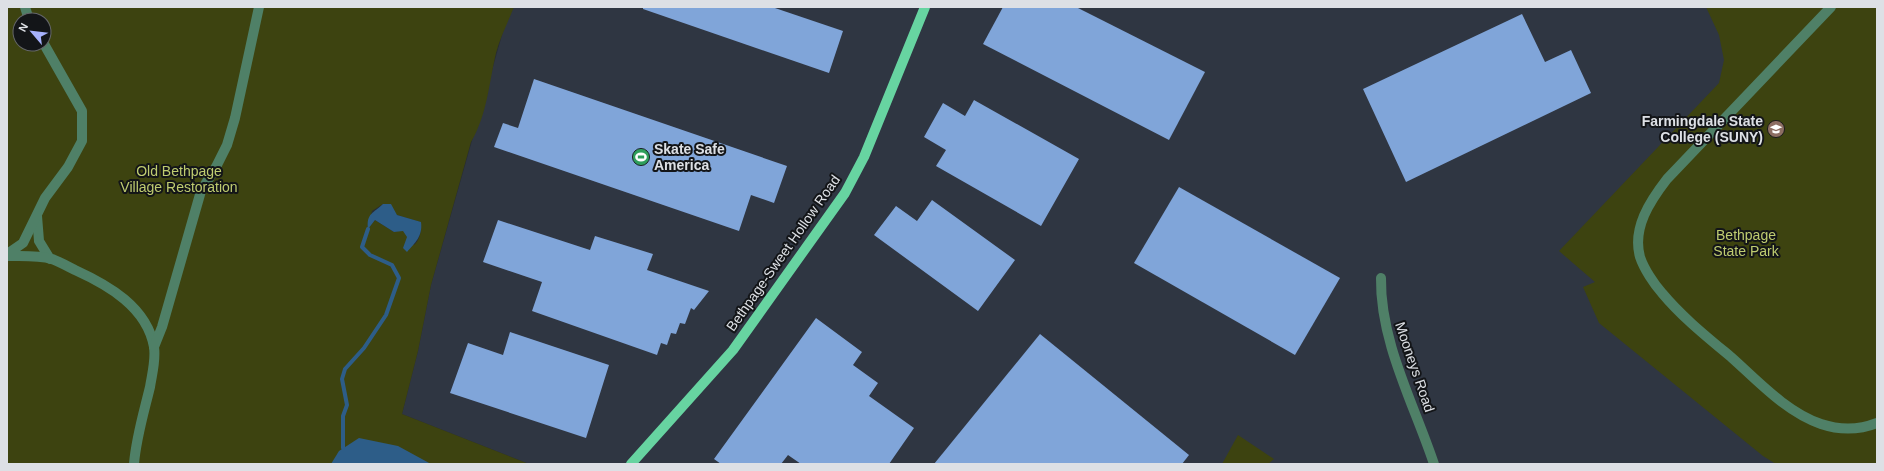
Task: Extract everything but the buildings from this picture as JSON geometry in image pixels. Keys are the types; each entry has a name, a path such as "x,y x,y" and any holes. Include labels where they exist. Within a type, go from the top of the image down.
{"main road":[{"name":"Bethpage-Sweet Hollow Road","path":"631,464 733,350 845,193 864,157 925,7"}],"street":[{"path":"154,347 162,327 201,191 216,167 227,145 235,118 259,7"},
{"path":"1831,7 1666,179 1652,198 1643,217 1639,237 1640,256 1661,293 1684,317 1780,400 1800,415 1821,424 1845,429 1867,427 1877,423"},
{"path":"7,255 23,243 38,216 45,198 68,167 82,141 82,111 64,76 49,52"},
{"path":"38,216 39,241 50,259"},
{"path":"7,255 50,259 88,275 116,291 146,324 154,347 154,366 135,446 134,464"},
{"name":"Mooneys Road","path":"1381,278 1384,320 1389,343 1434,464"}],"shaded area":[{"path":"510,7 1877,7 1853,464 529,464 402,414 418,351 431,285"}],"green space":[{"name":"Old Bethpage Village Restoration","path":"7,7 514,7 496,53 481,121 471,142 431,285 418,351 402,414 529,464 7,464","holes":["383,204 397,215 420,222 420,235 414,245 403,230 394,232 375,220 368,228 372,211"]},
{"name":"Bethpage State Park","path":"1706,7 1877,7 1877,464 1776,464 1763,456 1599,323 1583,287 1595,282 1559,251 1719,83 1724,60 1719,35"},
{"path":"1238,435 1274,459 1268,464 1222,464"}],"water":[{"path":"383,204 391,204 397,215 421,222 420,235 407,252 403,248 407,237 403,231 394,232 375,220 368,229 369,216"},
{"path":"359,438 398,446 431,464 331,464 339,451"}],"waterway":[{"path":"343,448 343,416 347,405 342,379 345,369 364,348 386,315 399,278 392,265 370,255 362,247 368,229"}],"place":[{"name":"Farmingdale State College (SUNY)","path":"1776,129"},
{"name":"Skate Safe America","path":"641,157"}]}
